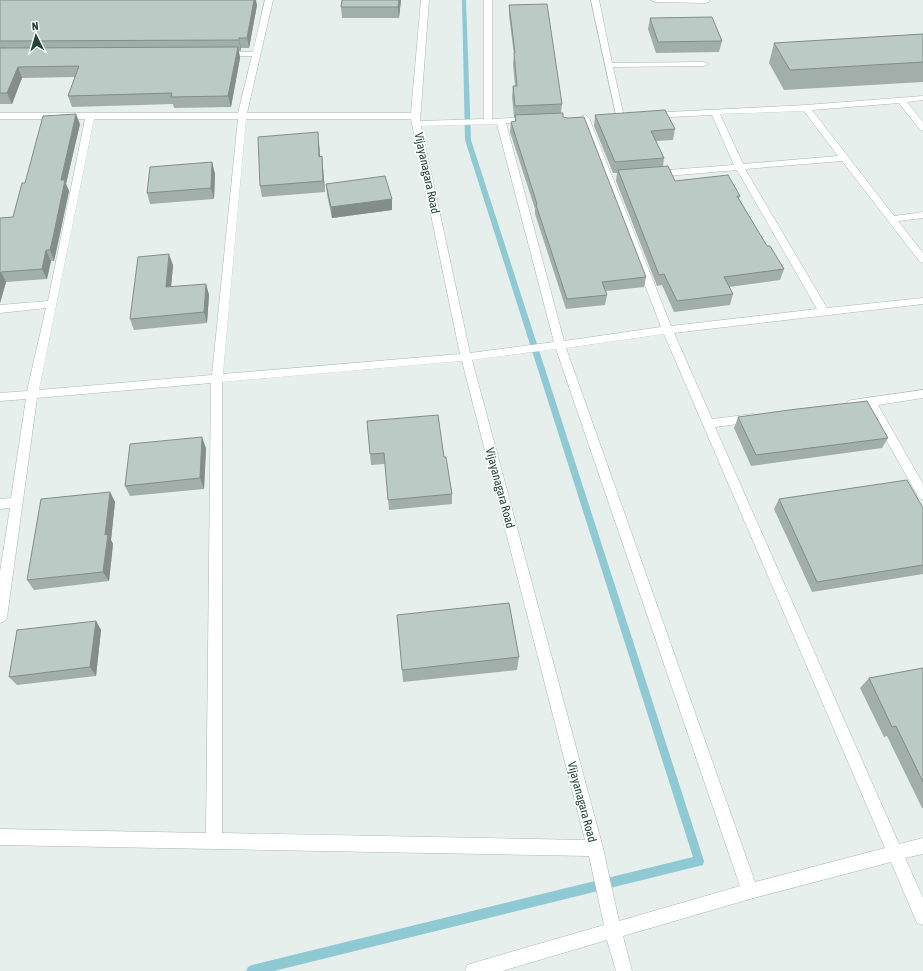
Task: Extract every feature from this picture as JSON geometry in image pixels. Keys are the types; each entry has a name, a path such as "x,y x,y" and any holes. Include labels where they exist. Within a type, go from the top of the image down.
{"street":[{"path":"214,841 217,377 242,116 270,0"},
{"name":"Vijayanagara Road","path":"425,0 415,120 466,356 594,848 612,931 624,971"},
{"path":"488,0 488,121"},
{"path":"595,0 620,117"},
{"path":"655,0 706,1"},
{"path":"218,54 257,54"},
{"path":"609,65 704,64"},
{"path":"644,116 806,108 923,98"},
{"path":"901,100 923,128"},
{"path":"806,108 923,260"},
{"path":"715,112 739,166 824,312"},
{"path":"0,116 242,116 488,121 539,120"},
{"path":"0,617 32,394 90,116"},
{"path":"585,118 612,177 667,330 923,917"},
{"path":"500,121 560,345 750,891"},
{"path":"647,174 844,158"},
{"path":"891,219 923,215"},
{"path":"0,397 466,356 667,330 923,301"},
{"path":"0,309 52,304"},
{"path":"839,406 923,394"},
{"path":"870,401 923,495"},
{"path":"708,424 762,417"},
{"path":"0,504 16,502"},
{"path":"0,837 594,848"},
{"path":"473,971 750,891 923,846"}],"building":[{"path":"0,0 254,0 247,38 239,38 239,40 0,41"},
{"path":"342,0 399,0 398,7 341,7"},
{"path":"547,4 562,104 515,106 513,86 517,86 515,53 509,5"},
{"path":"712,17 722,41 658,42 650,18"},
{"path":"923,34 923,62 790,70 774,43"},
{"path":"238,47 228,96 171,97 172,93 68,96 79,66 18,67 7,93 0,93 0,48"},
{"path":"665,110 675,129 651,131 664,158 615,162 595,115"},
{"path":"563,113 563,117 568,118 584,117 646,277 602,282 607,295 567,299 536,205 537,204 511,122 516,121 515,115"},
{"path":"76,114 61,180 65,180 54,233 50,250 46,250 42,269 0,273 0,218 13,217 22,183 25,183 43,116"},
{"path":"318,132 319,157 322,156 323,181 260,186 258,137"},
{"path":"212,162 211,188 147,193 150,167"},
{"path":"668,166 675,181 728,175 740,196 737,196 767,246 770,246 784,269 724,277 733,294 677,301 664,274 659,275 618,170"},
{"path":"385,176 392,199 331,207 326,184"},
{"path":"169,254 166,287 206,284 204,312 130,319 138,257"},
{"path":"867,401 888,438 756,455 738,417 797,409"},
{"path":"438,415 444,457 446,457 452,494 388,500 384,453 370,454 367,421"},
{"path":"202,437 200,478 125,486 130,444"},
{"path":"907,480 923,508 923,565 817,582 779,499"},
{"path":"110,492 105,535 108,534 103,572 27,580 41,499"},
{"path":"509,603 519,657 402,670 397,615"},
{"path":"96,621 90,667 9,677 17,630"},
{"path":"923,668 923,782 896,726 892,727 869,678"}],"waterway":[{"path":"252,971 699,861 468,140 464,0"}]}
